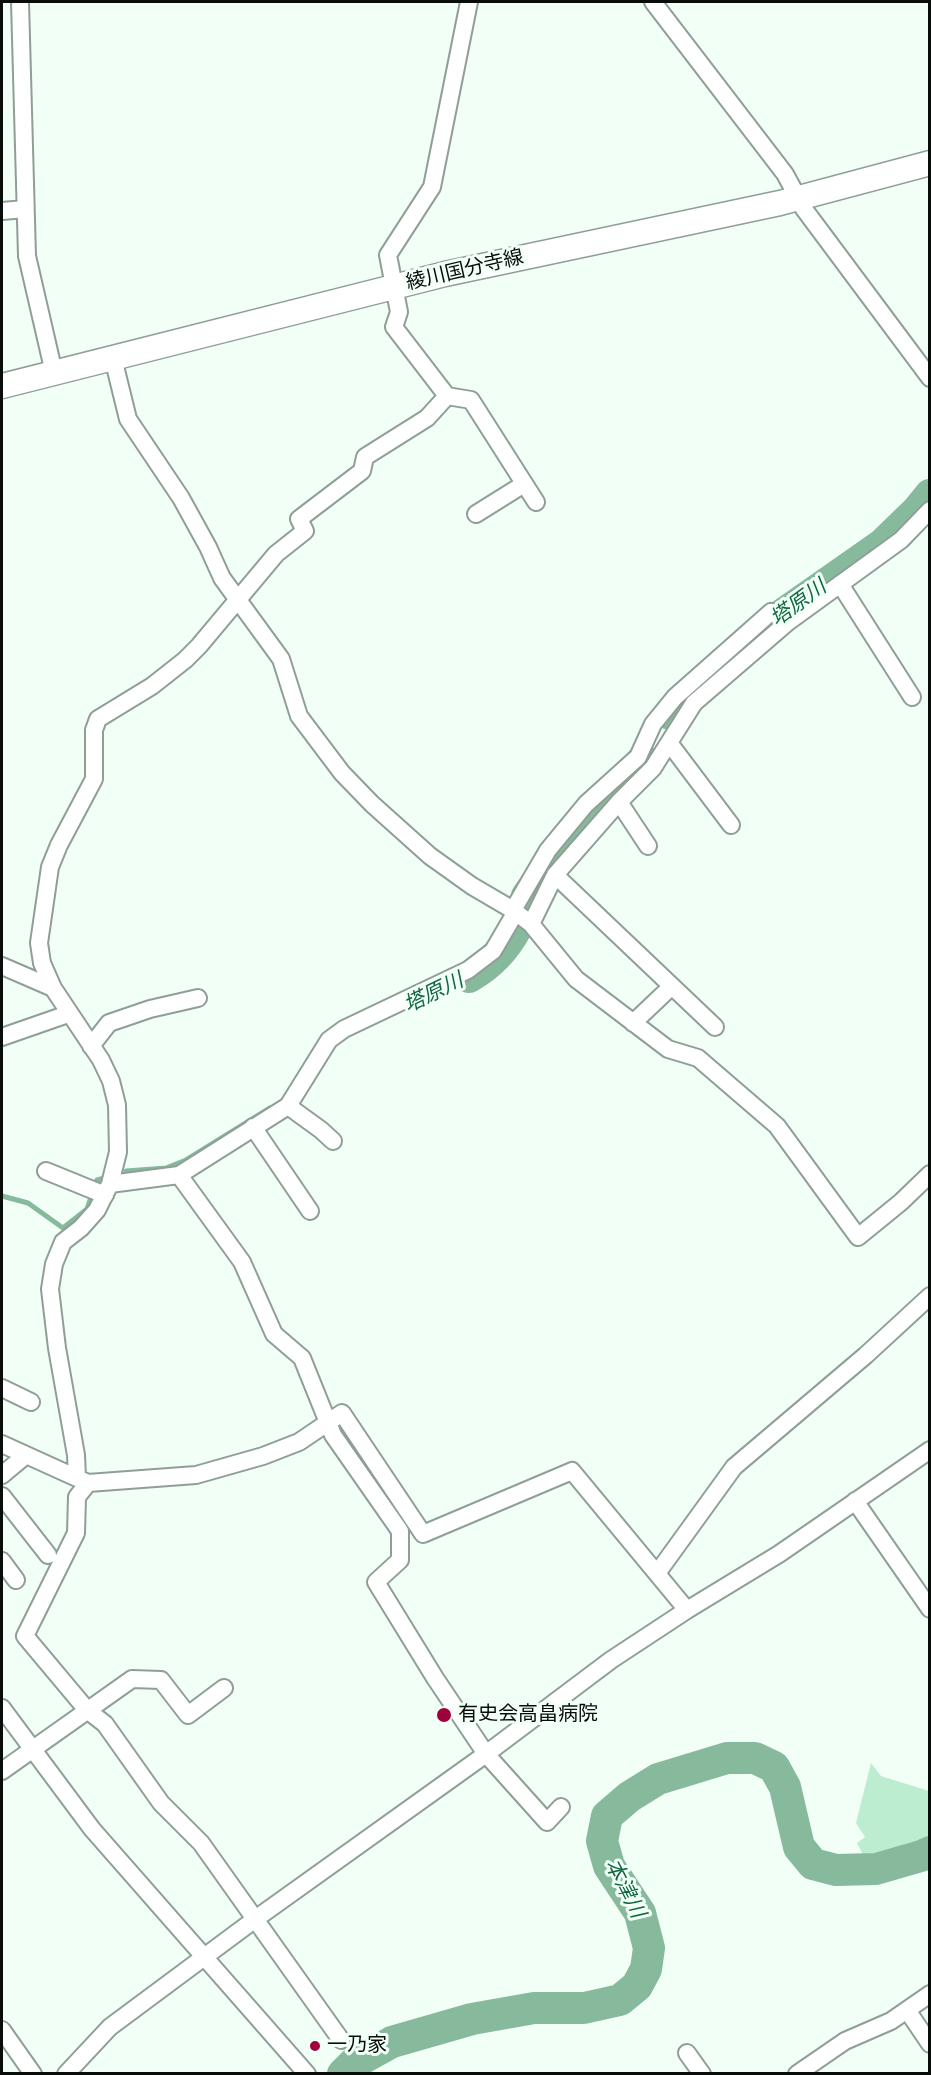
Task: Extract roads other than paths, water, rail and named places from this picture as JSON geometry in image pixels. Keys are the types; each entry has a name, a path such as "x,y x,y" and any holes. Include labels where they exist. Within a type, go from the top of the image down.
{"main road":[{"name":"綾川国分寺線","path":"2,386 456,271 798,198 930,163"}],"street":[{"path":"20,2 27,256 54,373"},
{"path":"469,2 432,187 388,255 399,312 394,327 447,396 471,400 536,502"},
{"path":"653,2 784,174 832,248 930,378"},
{"path":"2,212 25,209"},
{"path":"113,358 128,419 181,498 222,578 281,659 299,716 342,773 372,804 430,856 531,924 576,979 668,1049 698,1058 777,1126 858,1237 901,1202 930,1174"},
{"path":"341,2040 201,1843 161,1803 105,1724 87,1710 25,1635 76,1533 77,1497 83,1481 76,1455 57,1348 50,1289 54,1264 63,1242 81,1228 97,1210 106,1191 118,1152 117,1105 111,1081 101,1060 68,1014 53,988 42,963 39,943 50,867 94,779 94,730 98,719 152,686 185,660 276,554 305,531 299,519 362,471 365,457 427,418 447,396"},
{"path":"476,514 524,483"},
{"path":"531,924 555,875 619,802 653,768 694,703 788,622 901,540 930,510"},
{"path":"840,584 912,697"},
{"path":"46,1171 87,1188 106,1191 179,1174 288,1106 329,1040 344,1029 468,970 493,951 514,915 513,910 548,850 586,804 638,757 653,724 675,697 771,612 788,622"},
{"path":"653,724 673,736 731,825"},
{"path":"619,802 648,846"},
{"path":"555,875 715,1027"},
{"path":"2,966 53,988"},
{"path":"633,1023 672,986"},
{"path":"91,1046 109,1023 150,1009 198,998"},
{"path":"2,1037 68,1014"},
{"path":"288,1106 333,1141"},
{"path":"253,1127 309,1211"},
{"path":"179,1174 242,1262 274,1334 302,1358 333,1435 400,1531 400,1560 376,1582 435,1678 486,1754 547,1822 561,1807"},
{"path":"658,1572 734,1467 866,1355 930,1296"},
{"path":"2,1389 31,1402"},
{"path":"2,1444 83,1481 196,1475 263,1456 299,1442 342,1413 423,1534 572,1471 658,1572 687,1610"},
{"path":"66,2073 110,2027 254,1920 486,1754 611,1660 779,1554 930,1450"},
{"path":"2,1474 26,1455"},
{"path":"2,1496 48,1555"},
{"path":"855,1501 930,1609"},
{"path":"2,1561 16,1580"},
{"path":"2,1771 132,1679 161,1680 188,1716 224,1688"},
{"path":"2,1707 32,1751 92,1829 307,2073"},
{"path":"808,2071 845,2041 891,2021 930,1994"},
{"path":"907,2010 930,2044"},
{"path":"2,2030 33,2073"},
{"path":"687,2053 702,2073"}],"waterway":[{"name":"塔原川","path":"670,714 773,621 883,544 930,495"},
{"name":"塔原川","path":"527,896 576,829 643,760"},
{"name":"塔原川","path":"469,977 497,955 517,927"},
{"name":"塔原川","path":"126,1171 166,1168 186,1160 270,1108"},
{"name":"塔原川","path":"2,1196 28,1203 63,1228 87,1209 97,1180 108,1177"},
{"name":"本津川","path":"343,2074 354,2063 392,2042 472,2019 534,2008 584,2008 620,2000 637,1986 646,1969 649,1948 640,1913 609,1866 602,1841 607,1816 629,1797 658,1779 727,1758 755,1758 774,1767 785,1787 799,1847 813,1864 836,1870 876,1869 930,1852"}],"place":[{"name":"有史会高畠病院","path":"444,1715"},
{"name":"一乃家","path":"315,2046"}]}
